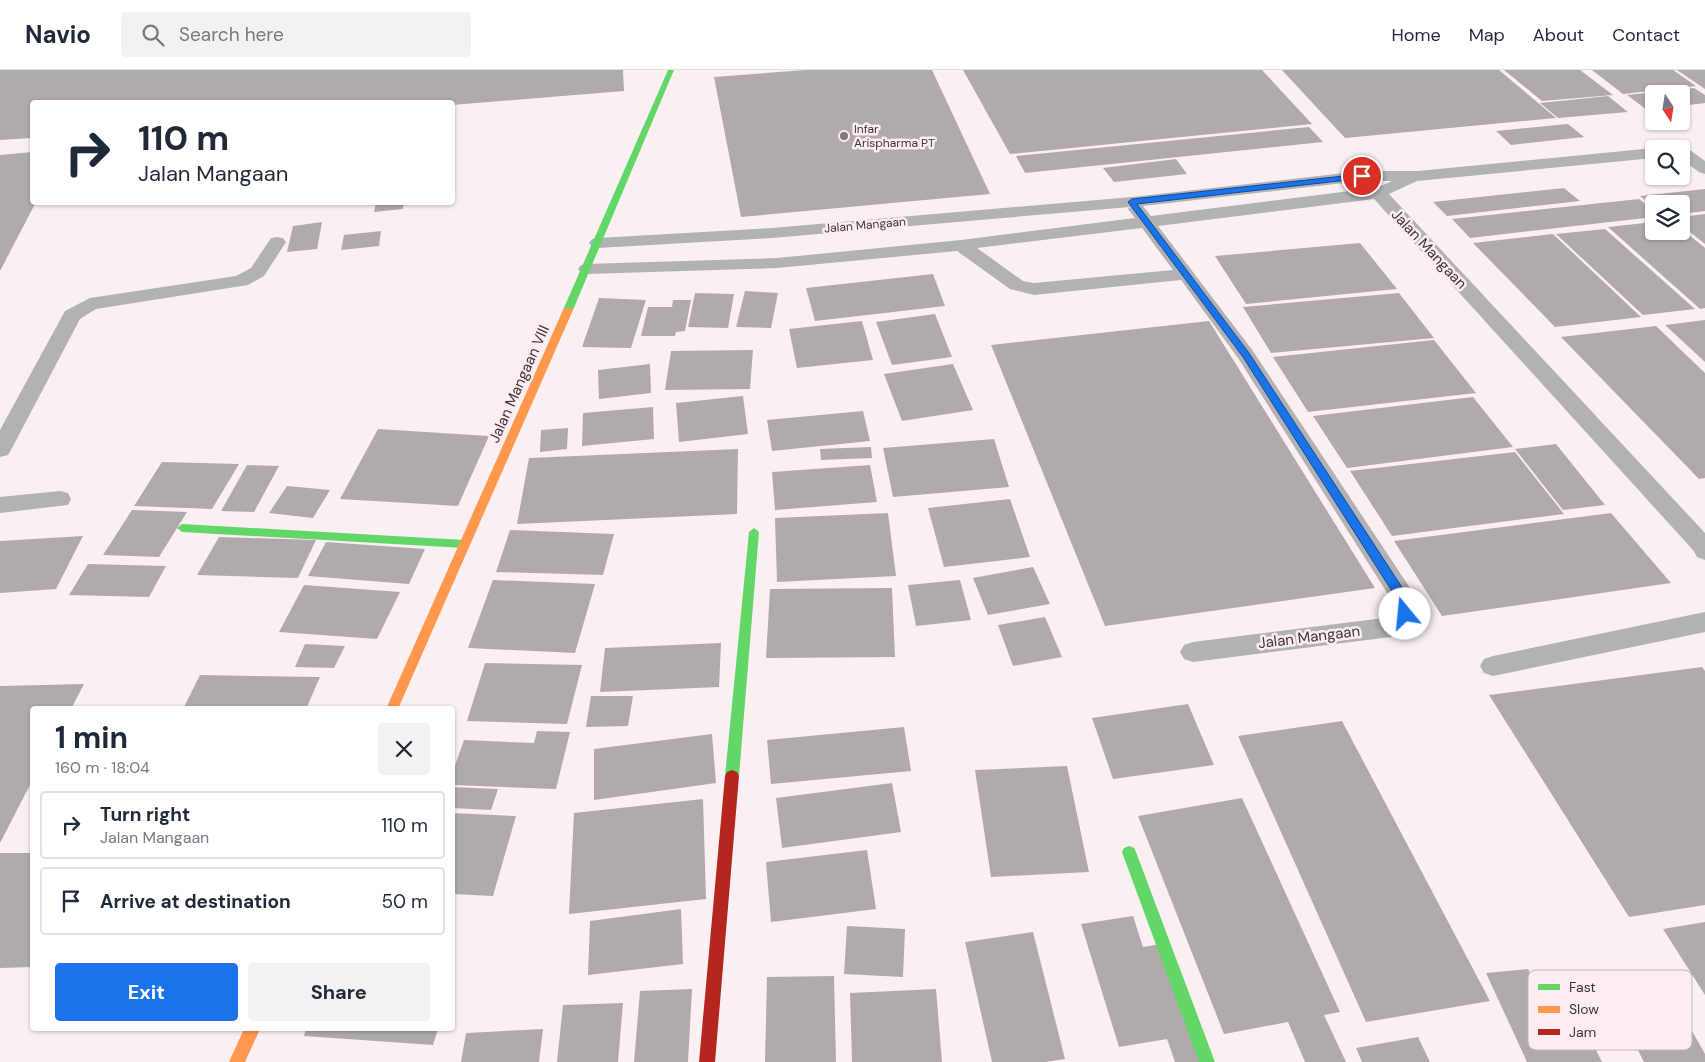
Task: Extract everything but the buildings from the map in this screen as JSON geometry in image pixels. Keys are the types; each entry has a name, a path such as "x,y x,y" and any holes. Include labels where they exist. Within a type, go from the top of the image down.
{"street":[{"name":"Jalan Mangaan VIII","path":"393,706 598,242 671,70"},
{"path":"182,528 464,544"},
{"path":"707,1062 754,532"},
{"path":"1129,852 1207,1062"},
{"path":"237,1062 251,1031"}],"lane":[{"path":"1690,149 1705,148"},
{"name":"Jalan Mangaan","path":"598,242 772,233 1132,202 1362,176 1418,176 1645,154"},
{"path":"1690,157 1705,169"},
{"name":"Jalan Mangaan","path":"1362,176 1705,548"},
{"name":"Jalan Mangaan","path":"1146,220 1378,193 1418,176"},
{"name":"Jalan Mangaan","path":"1132,202 1257,372 1403,598 1405,614 1392,626 1193,652"},
{"path":"586,269 778,264 961,245 1146,220"},
{"path":"0,450 72,315 90,304 241,281 258,272 277,242"},
{"path":"961,245 1017,285 1034,289 1186,274"},
{"path":"0,504 60,499"},
{"path":"1493,666 1705,622"}],"traffic: fast":[{"path":"568,310 671,70"},
{"path":"182,528 464,544"},
{"path":"732,776 754,532"},
{"path":"1129,852 1207,1062"}],"traffic: slow":[{"path":"393,706 568,310"},
{"path":"237,1062 251,1031"}],"traffic: jam":[{"path":"707,1062 732,776"}],"place":[{"name":"Infar Arispharma PT","path":"844,136"}],"route":[{"path":"1362,176 1132,202 1246,355 1403,598 1405,614"}]}
